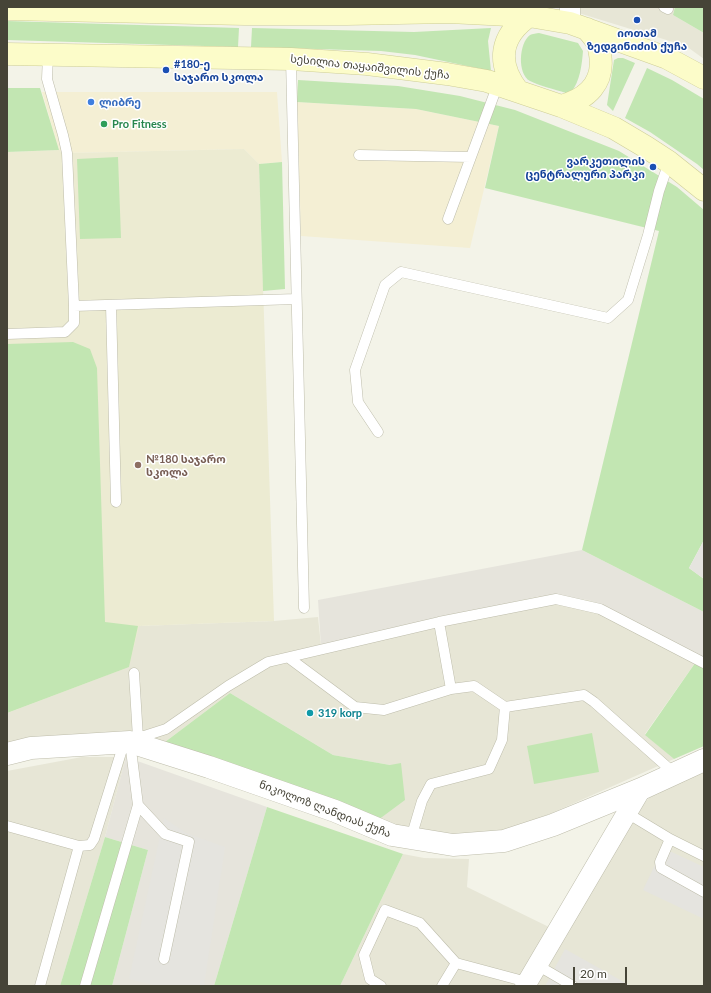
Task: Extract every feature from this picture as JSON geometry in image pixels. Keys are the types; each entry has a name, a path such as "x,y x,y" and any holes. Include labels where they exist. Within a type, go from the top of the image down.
{"main road":[{"path":"7,10 104,9 292,14 422,10 576,20 667,58 704,78"},
{"path":"518,91 511,82 505,68 504,54 507,39 512,31 530,16"},
{"path":"561,106 575,102 590,92 598,79 601,62 598,43 576,20"},
{"name":"სესილია თაყაიშვილის ქუჩა","path":"7,54 291,58 367,64 487,81 561,106 614,128 646,146 704,190"}],"street":[{"name":"ნიკოლოზ ლანდიას ქუჩა","path":"7,754 31,748 131,741 297,797 392,835 453,845 504,841 553,826 641,789 704,760"},
{"path":"526,984 641,789"}],"lane":[{"path":"7,334 65,332 74,323 67,152 47,79 48,55"},
{"path":"291,58 304,608"},
{"path":"448,219 498,84"},
{"path":"359,155 471,158"},
{"path":"378,432 358,402 355,370 385,285 401,272 608,318 628,300 648,235 659,190 669,162"},
{"path":"74,306 296,299"},
{"path":"111,305 116,502"},
{"path":"131,741 166,729 228,686 268,662 439,622 556,599 600,609 704,662"},
{"path":"439,622 452,689"},
{"path":"289,658 355,707 384,710 452,689 474,686 505,707 584,695 594,702 674,773"},
{"path":"85,986 138,805 131,741 134,673"},
{"path":"411,838 422,801 431,784 489,769 502,740 505,707"},
{"path":"7,826 80,846 90,845 94,839 131,741"},
{"path":"138,805 165,834 188,842 164,959"},
{"path":"627,813 670,839 704,856"},
{"path":"670,839 660,862 661,868 704,892"},
{"path":"40,986 80,846"},
{"path":"381,986 370,979 364,955 385,910 420,923 456,963 526,984"},
{"path":"442,986 456,963"},
{"path":"537,965 573,986"}],"shaded area":[{"path":"559,7 675,7 673,15 704,33 704,59 686,46"},
{"path":"42,92 277,92 282,162 259,164 244,149 67,153 59,150"},
{"path":"297,102 416,109 499,126 470,248 301,236"},
{"name":"№180 საჯარო სკოლა","path":"244,149 259,164 274,621 139,626 129,667 7,713 7,152 59,150 67,153"},
{"path":"704,540 704,579 689,568"},
{"path":"582,550 704,612 704,658 589,600 540,596 321,646 318,600"},
{"path":"540,596 589,600 700,656 645,734 674,759 502,835 451,839 378,820 390,765 333,755 230,693 165,742 7,748 7,713 128,667 138,626 274,621 318,617 321,646"},
{"path":"82,757 126,757 105,837 60,986 7,986 7,771"},
{"path":"126,757 267,807 214,986 112,986 148,850 105,837"},
{"path":"704,772 704,986 535,986 638,809 652,795"},
{"path":"164,818 186,833 225,847 204,986 157,986 129,979"},
{"path":"663,848 704,867 704,919 643,890"},
{"path":"403,854 424,858 469,859 467,887 551,928 516,986 340,986"},
{"path":"565,949 631,986 545,986"}],"green space":[{"path":"675,7 704,7 704,33 673,15"},
{"path":"7,21 239,28 238,47 7,40"},
{"path":"252,28 414,32 491,28 488,41 491,71 415,55 381,51 251,47"},
{"path":"539,33 578,43 583,51 577,83 571,92 566,93 530,81 523,72 521,58 526,39 530,35"},
{"path":"623,58 635,63 613,111 607,105 614,60"},
{"path":"647,68 672,80 704,99 704,170 650,132 625,118"},
{"path":"298,80 398,86 460,96 515,110 619,151 677,187 704,210 704,540 689,568 704,579 704,612 582,550 659,231 485,188 499,126 416,109 297,102"},
{"path":"7,88 40,88 59,150 7,152"},
{"path":"118,157 121,238 80,239 77,159"},
{"path":"282,162 285,289 263,291 259,164"},
{"path":"73,342 90,349 97,368 105,622 138,626 129,667 7,713 7,344"},
{"path":"700,656 704,658 704,746 674,759 645,735"},
{"path":"230,693 333,755 390,765 401,763 405,800 378,820 165,742"},
{"path":"592,733 599,772 534,784 527,746"},
{"path":"267,807 403,854 340,986 214,986"},
{"path":"105,837 148,850 112,986 60,986"}],"place":[{"name":"იოთამ ზედგინიძის ქუჩა","path":"637,20"},
{"name":"#180-ე საჯარო სკოლა","path":"166,70"},
{"name":"ლიბრე","path":"91,102"},
{"name":"Pro Fitness","path":"104,124"},
{"name":"ვარკეთილის ცენტრალური პარკი","path":"653,167"},
{"name":"№180 საჯარო სკოლა","path":"138,465"},
{"name":"319 korp","path":"310,713"}]}
